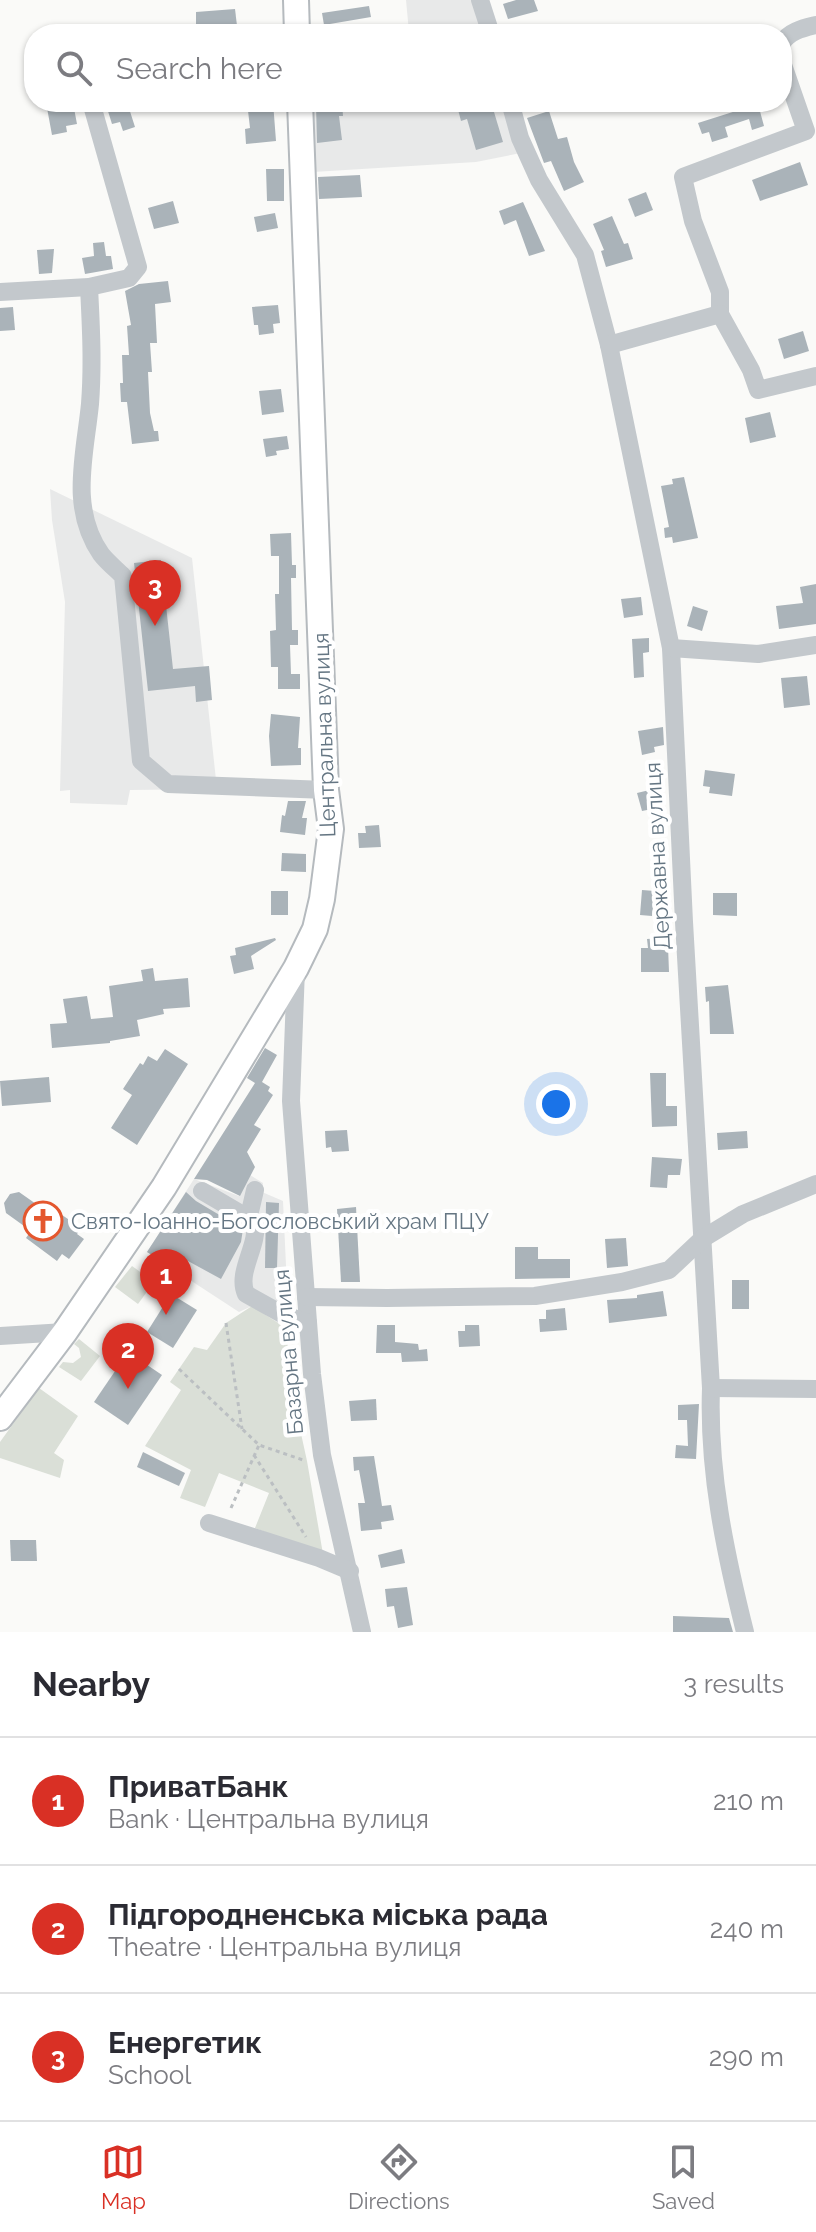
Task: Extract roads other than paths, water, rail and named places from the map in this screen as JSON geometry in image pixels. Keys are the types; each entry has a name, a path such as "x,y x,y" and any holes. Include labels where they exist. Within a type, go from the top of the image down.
{"main road":[{"path":"296,0 297,24"},
{"name":"Центральна вулиця","path":"0,1418 65,1332 164,1187 296,968 315,929 322,899 331,829 326,790 300,112"}],"street":[{"path":"480,0 488,24"},
{"path":"792,34 816,25"},
{"path":"792,91 806,131 683,177 693,221 720,292 720,314 751,370 758,390 816,376"},
{"path":"0,292 89,287 129,278 138,267 94,112"},
{"name":"Державна вулиця","path":"513,112 520,138 539,180 585,255 609,345 671,648 711,1388 710,1427 723,1546 745,1632"},
{"path":"89,287 92,355 90,406 80,483 84,513 92,536 102,554 123,576 141,761 168,784 326,790"},
{"path":"609,345 720,314"},
{"path":"671,648 758,654 816,645"},
{"name":"Базарна вулиця","path":"296,968 291,1101 308,1323 324,1462 362,1632"},
{"path":"306,1297 535,1296 622,1282 669,1270 702,1239 743,1214 816,1184"},
{"path":"249,1216 255,1190"},
{"path":"202,1191 255,1222 256,1229 243,1279 246,1294 282,1314 308,1323"},
{"path":"0,1336 65,1332"},
{"path":"711,1388 816,1389"},
{"path":"209,1523 350,1571"}],"place":[{"name":"Енергетик","path":"155,626"},
{"name":"Свято-Іоанно-Богословський храм ПЦУ","path":"43,1221"},
{"name":"ПриватБанк","path":"166,1315"},
{"name":"Підгородненська міська рада","path":"128,1389"}]}
